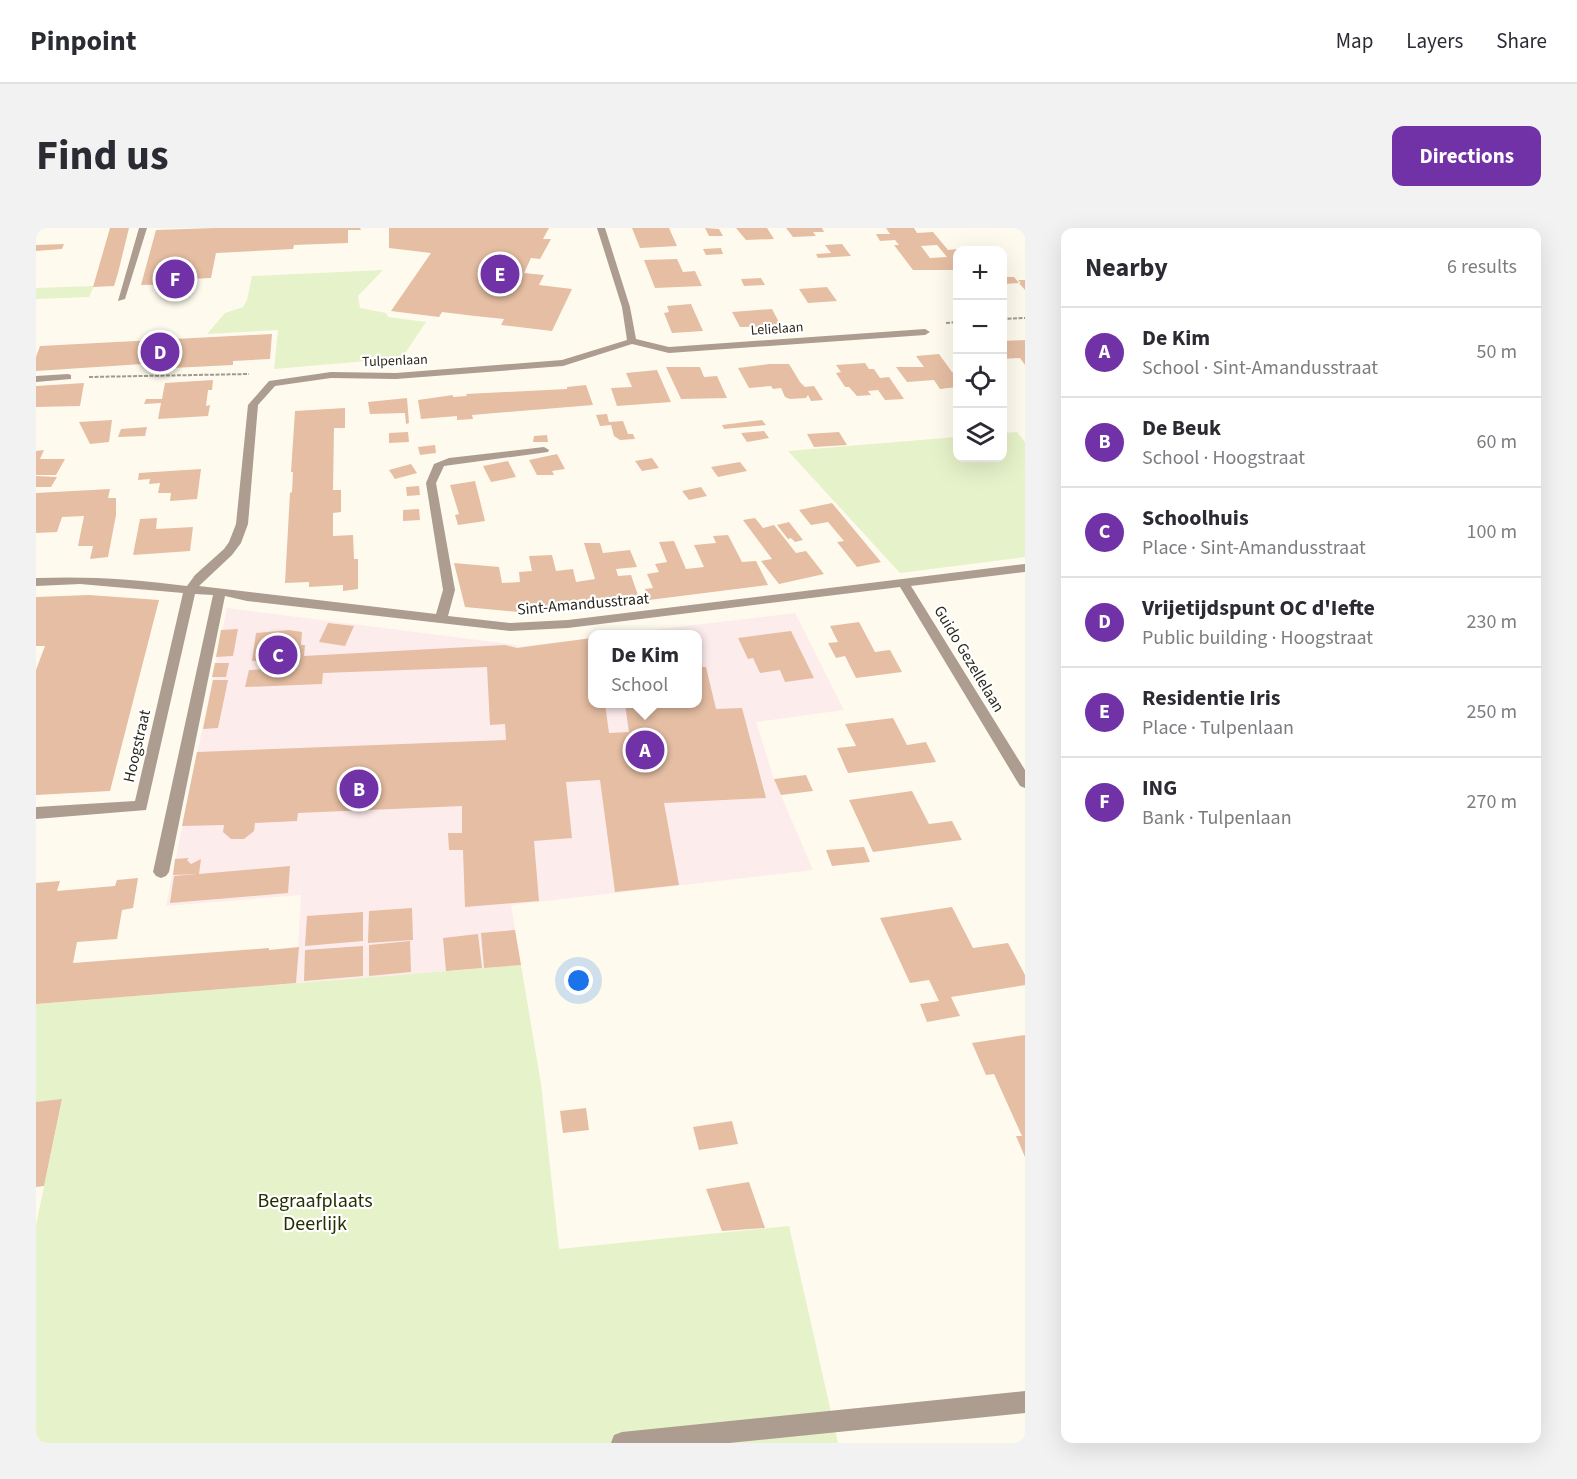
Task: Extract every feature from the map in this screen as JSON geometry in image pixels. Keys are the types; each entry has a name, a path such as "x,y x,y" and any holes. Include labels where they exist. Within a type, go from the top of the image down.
{"street":[{"path":"121,299 143,228"},
{"path":"601,228 626,307 632,341"},
{"name":"Lelielaan","path":"632,341 669,350 925,332"},
{"name":"Tulpenlaan","path":"272,383 331,375 396,376 563,363 632,341"},
{"path":"36,379 68,377"},
{"path":"190,590 235,543 242,524 253,405 272,383"},
{"path":"441,620 449,590 431,483 439,464 449,460 544,450"},
{"name":"Sint-Amandusstraat","path":"36,582 80,580 220,591 247,597 510,627 568,624 1025,568"},
{"name":"Guido Gezellelaan","path":"904,584 1025,782"},
{"name":"Hoogstraat","path":"36,813 141,806 190,590"},
{"path":"161,872 220,591"},
{"path":"622,1443 1025,1402"}],"path":[{"path":"1007,319 1025,318"},
{"path":"68,377 246,373 272,383"}],"shaded area":[{"path":"227,608 517,645 517,647 588,638 588,708 702,708 702,630 652,630 795,613 844,710 756,722 774,779 813,870 511,905 521,965 296,983 301,895 166,906"}],"green space":[{"path":"383,270 358,296 360,308 386,313 388,317 426,322 402,358 274,369 278,330 207,334 225,313 243,307 247,300 252,276"},
{"path":"94,286 89,297 36,299 36,288"},
{"path":"1017,432 1025,442 1025,557 900,573 788,451 953,437 953,462 1007,462 1007,433"},
{"name":"Begraafplaats Deerlijk","path":"521,965 541,1084 559,1249 789,1226 838,1443 36,1443 36,1225 62,1100 36,1102 36,1004"}],"building":[{"path":"110,228 129,228 118,273 114,286 93,287"},
{"path":"360,228 361,230 348,230 348,243 294,245 293,249 216,253 211,278 191,279 189,284 141,285 156,230"},
{"path":"389,228 549,228 543,239 551,239 540,259 531,258 524,273 544,275 539,285 572,289 552,331 501,325 504,319 442,312 439,317 391,311 431,253 389,248"},
{"path":"632,228 669,228 677,246 640,248"},
{"path":"705,228 719,229 723,236 709,236"},
{"path":"736,228 767,228 774,239 746,240"},
{"path":"786,228 822,228 824,232 813,232 816,236 793,237"},
{"path":"886,228 914,228 917,233 933,232 948,250 953,249 953,270 913,270 894,245 899,245 895,240 880,241 876,234 890,234","holes":["937,245 947,257 930,258 921,246"]},
{"path":"64,244 62,249 36,251 36,245"},
{"path":"842,244 851,256 818,258 816,254 831,253 825,245"},
{"path":"721,248 723,254 706,255 703,249"},
{"path":"677,259 683,272 695,271 702,286 655,288 644,260"},
{"path":"1007,277 1014,277 1019,283 1007,284"},
{"path":"761,278 765,285 744,286 741,279"},
{"path":"1018,280 1025,280 1025,290 1019,283 1021,283"},
{"path":"827,287 837,301 808,303 799,289"},
{"path":"691,304 703,331 672,333 664,313 669,312 667,306"},
{"path":"772,309 781,326 740,327 732,312"},
{"path":"272,334 270,359 233,361 233,365 172,368 173,362 36,371 36,357 40,346"},
{"path":"1025,340 1025,365 1020,358 1007,359 1007,341"},
{"path":"939,354 953,372 953,387 940,389 934,380 907,382 896,367 924,367 916,356"},
{"path":"865,363 869,369 874,369 880,378 889,377 904,399 885,400 878,390 868,391 871,395 857,396 849,387 845,387 836,373 841,372 836,365"},
{"path":"789,364 800,382 805,387 814,386 823,400 811,401 808,395 806,398 790,399 785,397 781,388 773,389 771,386 749,388 738,368"},
{"path":"666,367 700,367 704,377 717,376 727,398 681,399"},
{"path":"657,370 671,402 617,406 611,388 632,387 626,373"},
{"path":"213,380 212,390 208,390 206,406 210,405 208,416 158,419 161,403 144,404 146,399 162,399 165,383"},
{"path":"84,383 80,406 36,407 36,386"},
{"path":"586,385 593,405 472,415 473,419 457,420 457,416 421,419 418,400 453,395 453,397 467,396 466,394 567,389 567,387"},
{"path":"407,398 409,423 406,424 405,413 370,414 368,402"},
{"path":"345,408 345,428 334,428 333,490 341,490 341,512 333,513 333,536 353,535 354,559 358,559 358,589 343,591 343,585 309,587 309,582 285,583 295,411"},
{"path":"607,414 609,422 623,421 628,434 633,434 635,439 620,440 614,436 611,425 600,426 596,415"},
{"path":"112,420 109,442 90,444 79,422"},
{"path":"762,420 766,425 724,429 722,425"},
{"path":"147,427 145,436 118,437 121,429"},
{"path":"764,431 769,438 747,442 741,433"},
{"path":"408,432 409,442 389,443 389,433"},
{"path":"839,432 847,445 814,447 807,434"},
{"path":"547,435 548,442 533,442 534,436"},
{"path":"435,445 436,453 420,455 418,447"},
{"path":"44,450 40,459 65,459 56,475 36,475 36,451"},
{"path":"557,454 565,469 552,471 554,475 537,475 529,460"},
{"path":"652,458 659,468 642,471 635,461"},
{"path":"508,461 516,477 491,482 483,466"},
{"path":"740,462 747,471 718,477 711,467"},
{"path":"411,464 417,473 395,479 389,470"},
{"path":"201,469 197,499 170,501 171,493 158,493 160,483 149,484 150,479 138,480 139,473"},
{"path":"36,476 57,477 51,487 36,487"},
{"path":"475,481 485,521 458,525 455,515 459,514 450,485"},
{"path":"419,486 420,495 407,496 406,487"},
{"path":"701,487 707,496 689,500 682,491"},
{"path":"110,489 108,498 116,498 116,515 108,557 90,559 93,546 78,546 84,516 62,517 57,532 36,533 36,493"},
{"path":"832,503 881,562 857,567 837,542 844,541 828,522 811,525 799,510"},
{"path":"419,509 420,520 403,521 403,510"},
{"path":"157,518 156,529 193,527 190,551 133,555 140,519"},
{"path":"755,518 763,528 774,525 796,553 806,551 824,574 779,584 761,561 772,559 743,520"},
{"path":"789,522 803,540 795,542 791,538 788,539 777,525"},
{"path":"728,535 742,562 756,561 768,585 649,600 645,589 653,588 647,574 659,572 655,564 667,562 659,542 674,541 686,569 704,567 694,545 716,543 713,536"},
{"path":"584,543 600,543 603,553 630,550 637,567 616,569 618,576 631,575 640,601 519,612 465,607 454,563 499,567 502,583 520,582 519,572 532,571 529,556 552,555 556,571 573,569 576,582 595,579"},
{"path":"89,595 159,600 110,791 36,795 36,670 45,646 36,646 36,597"},
{"path":"859,622 875,652 890,650 902,672 856,678 845,656 836,658 828,643 838,642 830,626"},
{"path":"328,623 354,626 345,646 319,642"},
{"path":"238,629 233,656 216,657 221,630"},
{"path":"289,630 302,632 301,645 305,645 304,656 505,645 517,648 588,639 588,708 606,708 609,733 629,732 626,708 702,708 702,667 706,667 716,709 742,708 766,798 664,803 679,885 615,892 600,780 566,782 572,838 534,841 539,901 465,907 463,850 449,850 448,833 462,833 462,806 298,813 297,821 255,823 254,831 244,839 231,839 223,832 224,825 182,826 197,752 506,740 505,724 490,725 487,667 323,673 322,684 245,687 249,670 269,669 270,660 252,661 256,633"},
{"path":"791,631 814,678 785,682 780,670 760,673 753,658 748,659 738,638"},
{"path":"215,663 229,663 226,677 212,677"},
{"path":"213,680 228,680 218,728 203,729"},
{"path":"893,718 907,745 926,742 936,762 848,773 837,748 856,746 845,724"},
{"path":"806,775 813,791 781,795 774,779"},
{"path":"912,791 929,824 952,821 962,840 873,852 849,800"},
{"path":"864,847 870,862 832,866 826,850"},
{"path":"189,858 187,860 191,864 201,859 199,874 290,866 288,893 170,903 174,876 197,874 173,875 175,859"},
{"path":"138,878 133,908 122,910 117,939 77,942 73,963 299,947 296,983 36,1004 36,883 60,881 57,891 115,886 117,880"},
{"path":"952,907 973,948 1008,943 1025,975 1025,985 951,997 960,1016 927,1022 920,1004 939,1001 929,980 910,983 880,918"},
{"path":"412,908 413,940 368,943 369,911"},
{"path":"363,912 363,941 305,946 307,916"},
{"path":"515,930 521,965 484,968 481,933"},
{"path":"478,934 482,968 446,971 443,938"},
{"path":"410,941 411,972 369,976 369,945"},
{"path":"363,946 363,976 304,981 305,950"},
{"path":"1025,1035 1025,1157 1016,1136 1022,1136 994,1074 986,1075 972,1043"},
{"path":"62,1099 44,1186 36,1187 36,1102"},
{"path":"586,1108 589,1130 563,1133 560,1111"},
{"path":"732,1121 738,1144 699,1150 693,1127"},
{"path":"749,1182 765,1228 722,1231 706,1189"}],"place":[{"name":"Residentie Iris","path":"500,274"},
{"name":"ING","path":"175,279"},
{"name":"Vrijetijdspunt OC d'Iefte","path":"160,352"},
{"name":"Schoolhuis","path":"278,655"},
{"name":"De Kim","path":"645,750"},
{"name":"De Beuk","path":"359,789"}]}
